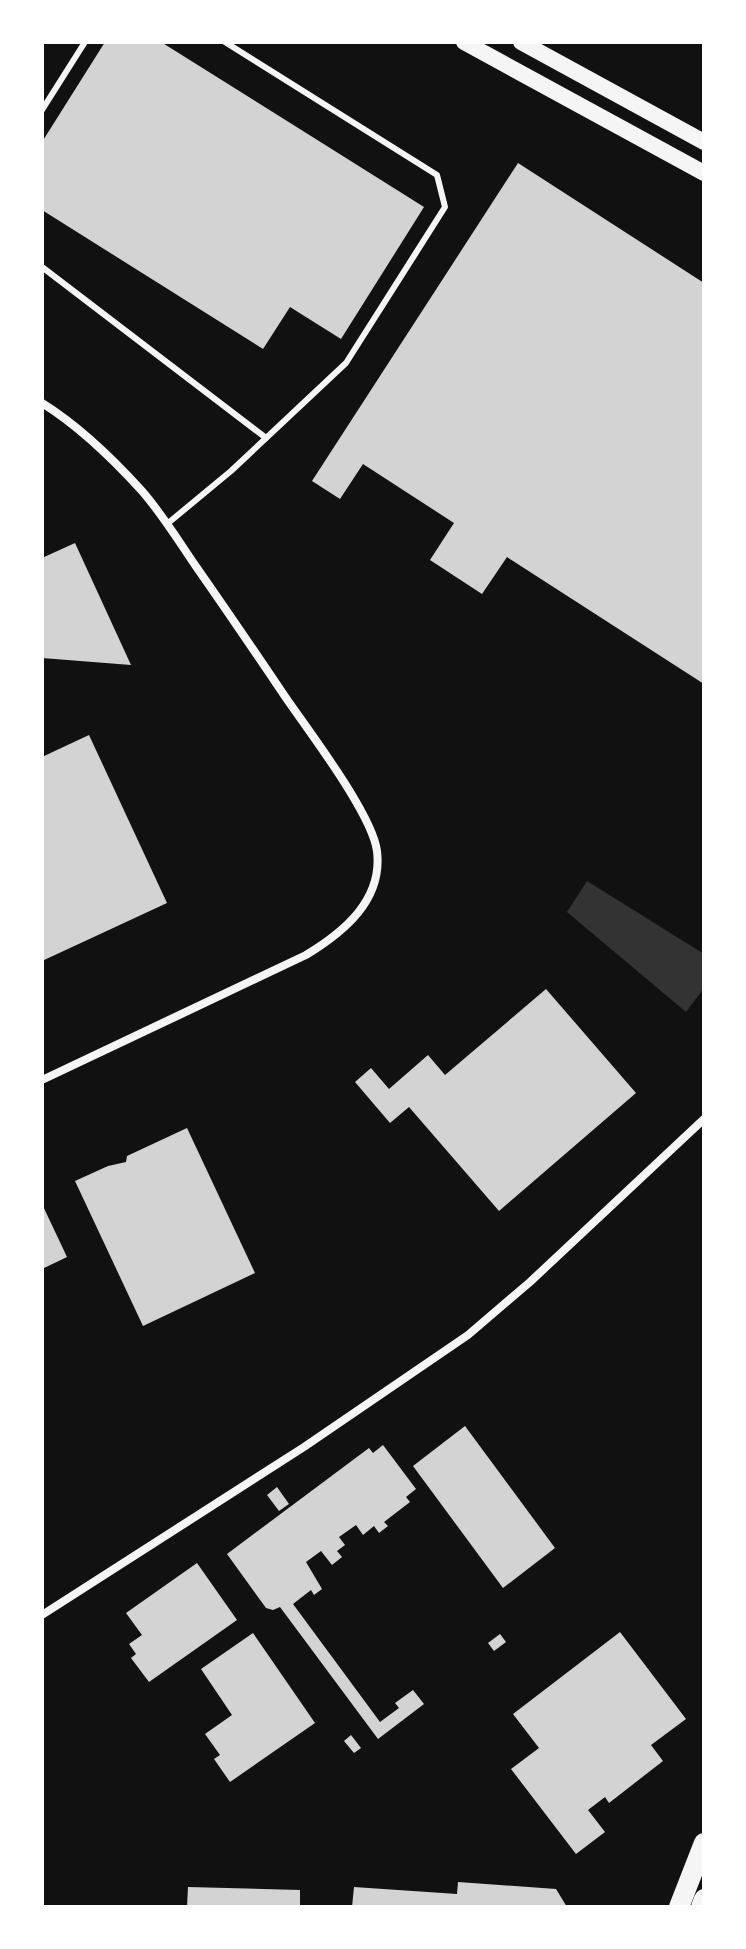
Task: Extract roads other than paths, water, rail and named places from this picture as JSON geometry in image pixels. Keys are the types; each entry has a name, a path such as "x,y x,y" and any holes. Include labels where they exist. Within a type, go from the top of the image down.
{"main road":[{"path":"464,42 704,173"},
{"path":"521,42 704,142"},
{"path":"679,1907 704,1843"},
{"path":"701,1907 704,1899"}],"street":[{"path":"42,403 68,421 107,456 144,494 167,524 359,809 377,851 373,886 365,905 340,933 306,955 42,1080"},
{"path":"42,1615 317,1439 468,1335 530,1282 704,1119"}],"lane":[{"path":"42,110 85,42"},
{"path":"167,524 231,471 346,363 445,207 437,175 225,42"},
{"path":"42,267 266,438"}]}
